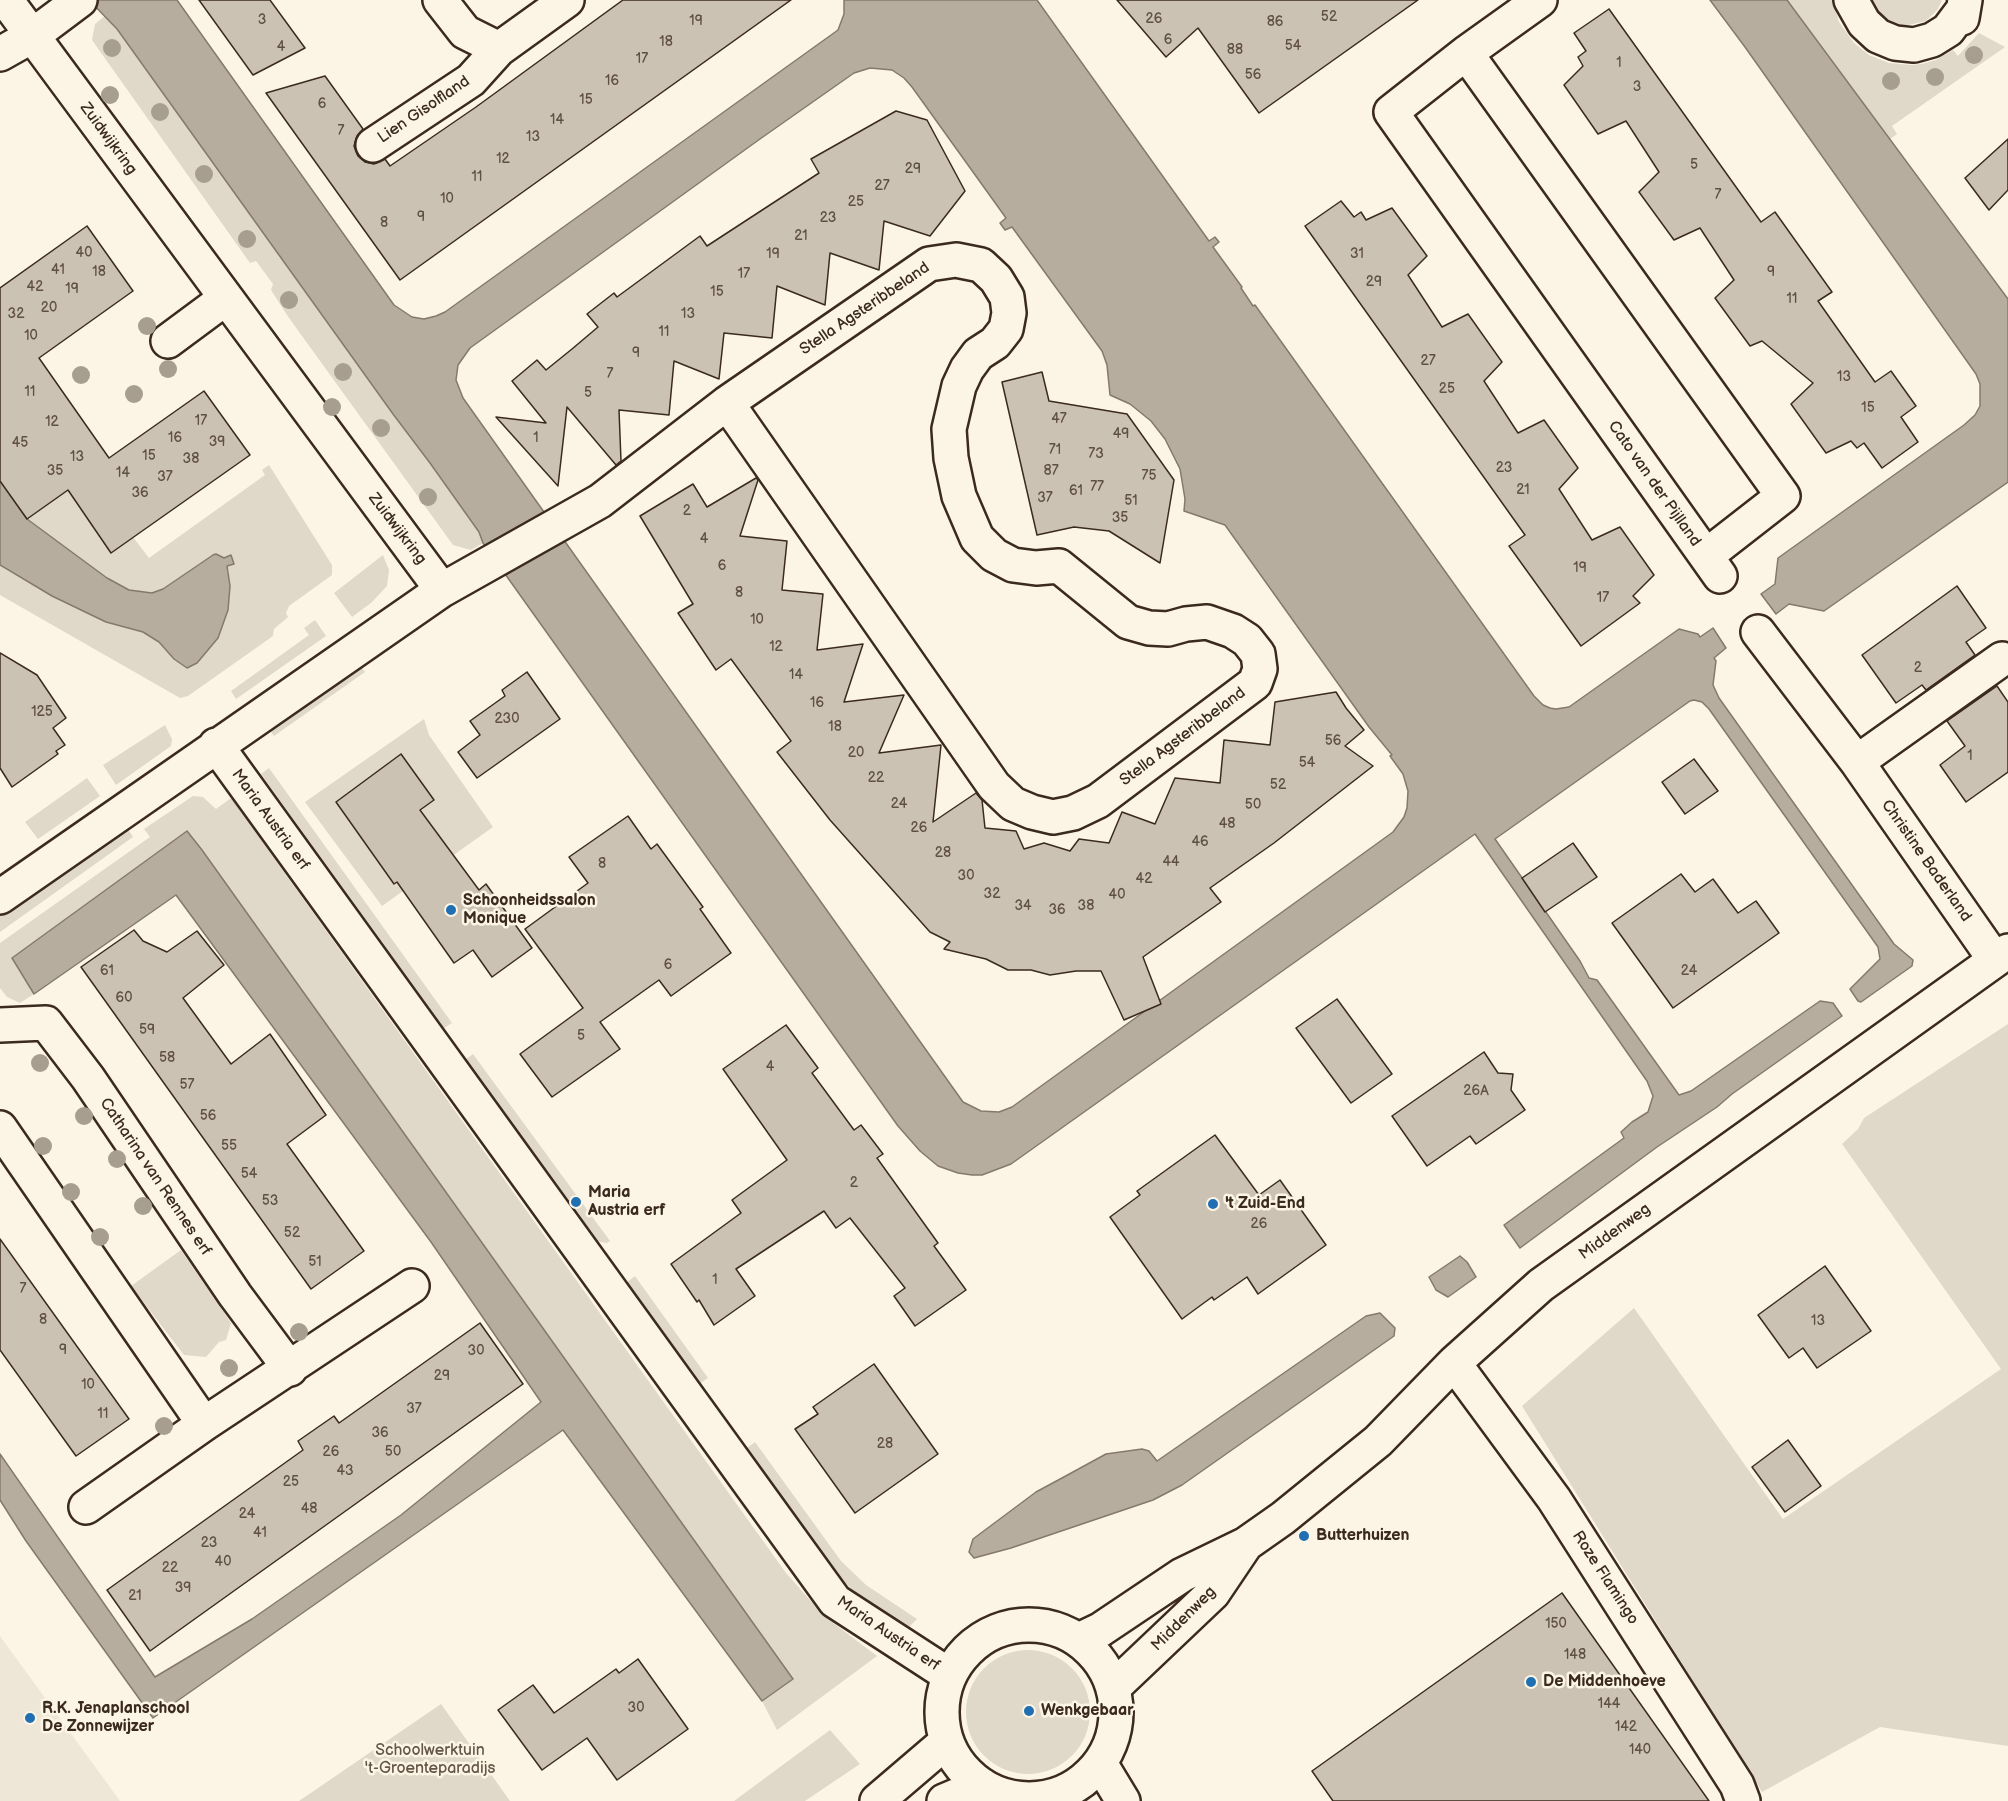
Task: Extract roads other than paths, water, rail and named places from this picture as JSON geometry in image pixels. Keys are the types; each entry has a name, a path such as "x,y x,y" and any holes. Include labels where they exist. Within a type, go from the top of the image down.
{"street":[{"name":"Zuidwijkring","path":"6,0 442,590"},
{"path":"440,0 465,32 499,49"},
{"name":"Lien Gisolfland","path":"373,145 471,80 499,49 567,0"},
{"name":"Cato van der Pijlland","path":"1466,53 1783,495 1713,566 1391,112 1466,53 1540,0"},
{"path":"1851,0 1864,24 1878,36 1895,44 1914,45 1932,40 1948,30 1960,14 1962,18 1965,0"},
{"path":"0,54 32,36 75,3"},
{"name":"Stella Agsteribbeland","path":"442,590 600,501 727,403 929,264 956,260 981,265 996,279 1007,297 1010,313 1006,329 995,343 978,354 967,369 959,386 949,429 951,458 959,496 976,538 994,555 1013,565 1036,568 1059,566 1128,622 1149,628 1168,629 1207,622 1233,631 1246,640 1258,654 1260,669 1255,683 1098,801 1072,813 1053,817 1013,804 994,786 727,403"},
{"path":"168,341 226,298"},
{"path":"0,897 442,590"},
{"name":"Christine Baderland","path":"1758,632 2002,956"},
{"path":"1857,762 2002,658"},
{"name":"Maria Austria erf","path":"216,745 835,1601 948,1675"},
{"name":"Middenweg","path":"1079,1640 1100,1630 1182,1575 1246,1544 1283,1518 1378,1441 1454,1363 1541,1285 2002,956"},
{"name":"Catharina van Rennes erf","path":"0,1025 46,1023 88,1078 235,1295 290,1369"},
{"path":"0,1128 204,1424"},
{"path":"86,1507 204,1424 412,1286"},
{"name":"Roze Flamingo","path":"1454,1363 1554,1499 1737,1785 1743,1801"},
{"name":"Middenweg","path":"1113,1688 1213,1593 1246,1544"},
{"path":"1021,1624 1052,1626 1079,1640 1101,1661 1113,1688 1117,1712 1113,1738 1100,1763 1081,1783 1052,1798 1015,1799 973,1780 957,1763 946,1742 941,1720 942,1697 948,1675 966,1649 991,1632 1021,1624"},
{"path":"877,1801 946,1742"},
{"path":"1100,1763 1123,1801"},
{"path":"944,1801 982,1785"}],"place":[{"name":"Schoonheidssalon Monique","path":"451,910"},
{"name":"Maria Austria erf","path":"576,1202"},
{"name":"'t Zuid-End","path":"1213,1204"},
{"name":"Butterhuizen","path":"1304,1536"},
{"name":"De Middenhoeve","path":"1531,1682"},
{"name":"Wenkgebaar","path":"1029,1711"},
{"name":"R.K. Jenaplanschool De Zonnewijzer","path":"30,1718"}],"park label":[{"name":"Schoolwerktuin 't-Groenteparadijs","path":"430,1760"}]}
